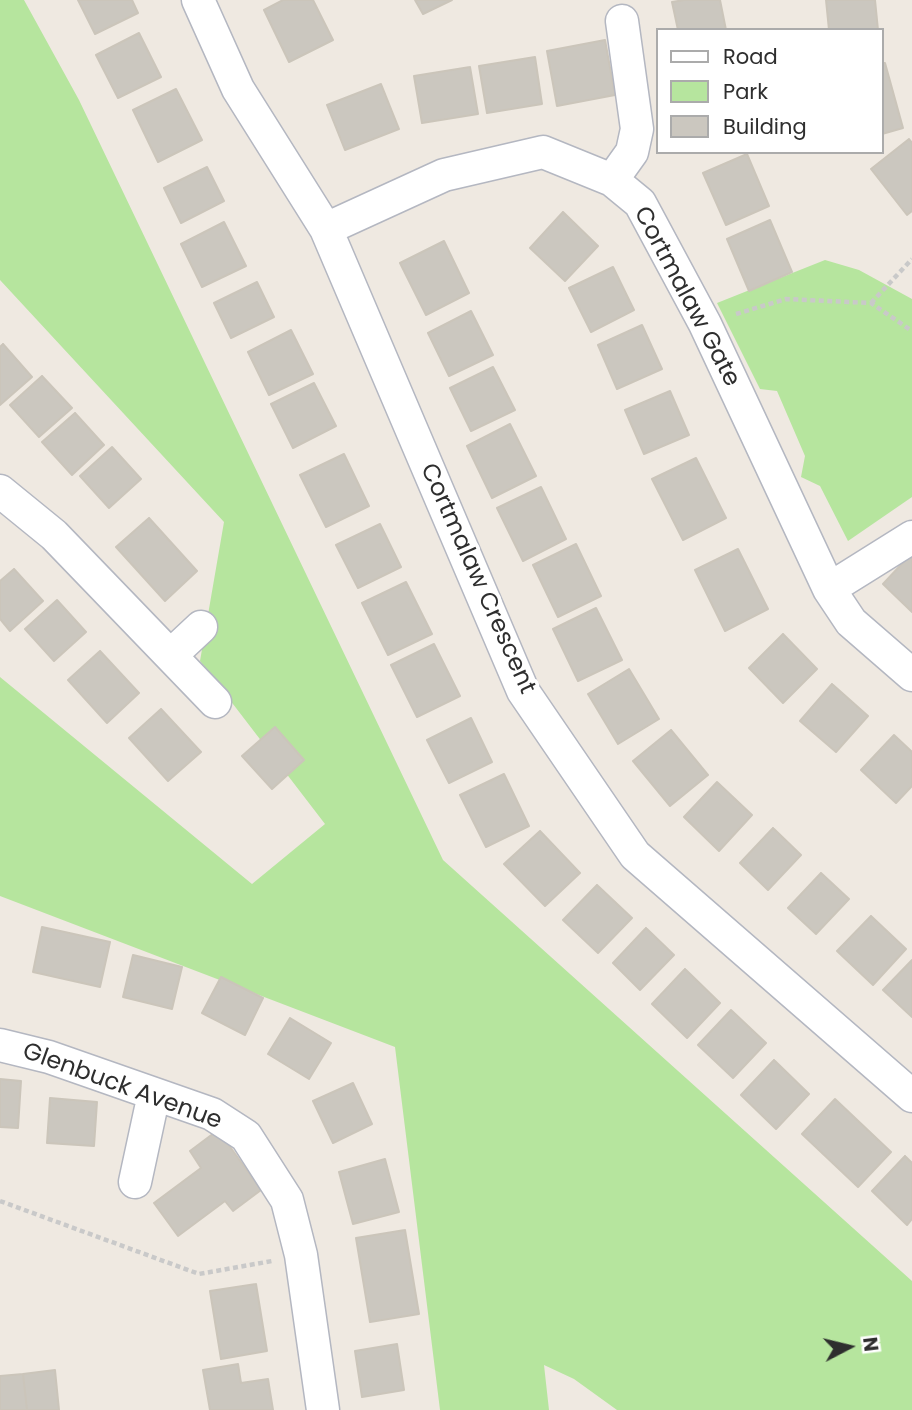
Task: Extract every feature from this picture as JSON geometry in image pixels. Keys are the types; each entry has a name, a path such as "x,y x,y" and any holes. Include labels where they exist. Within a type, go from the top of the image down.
{"street":[{"name":"Cortmalaw Crescent","path":"198,0 238,89 326,229 523,691 635,855 912,1096"},
{"path":"612,180 632,152 637,129 622,21"},
{"name":"Cortmalaw Gate","path":"326,229 444,175 543,152 612,180 640,203 705,324 829,589 851,622 912,675"},
{"path":"0,491 54,535 215,702"},
{"path":"829,589 912,537"},
{"path":"171,655 201,627"},
{"name":"Glenbuck Avenue","path":"0,1045 49,1056 212,1114 246,1136 287,1200 301,1255 323,1410"},
{"path":"135,1182 154,1094"}],"path":[{"path":"871,303 912,259"},
{"path":"705,324 786,299 871,303 912,331"},
{"path":"0,1201 199,1274 301,1255"}],"green space":[{"path":"0,0 24,0 79,100 443,860 912,1281 912,1410 617,1410 574,1379 544,1365 549,1410 440,1410 395,1047 0,896 0,677 252,884 325,824 200,661 224,522 0,280"},
{"path":"825,260 859,270 912,299 912,497 848,541 820,486 801,477 805,456 777,391 760,389 717,303"}],"building":[{"path":"78,0 132,0 138,13 95,34"},
{"path":"283,0 313,0 333,40 289,62 264,10"},
{"path":"415,0 452,0 423,14"},
{"path":"720,0 726,28 678,28 672,2"},
{"path":"826,0 875,0 878,28 829,28"},
{"path":"139,33 161,77 118,98 96,55"},
{"path":"605,40 615,95 557,106 547,51"},
{"path":"535,57 542,104 487,113 479,66"},
{"path":"884,63 885,63 903,128 884,133"},
{"path":"470,67 478,114 422,123 414,76"},
{"path":"381,84 399,129 345,150 327,105"},
{"path":"176,89 202,140 158,162 133,110"},
{"path":"909,139 912,143 912,211 907,215 871,169"},
{"path":"747,154 769,206 726,225 703,173"},
{"path":"207,167 224,201 181,223 164,188"},
{"path":"563,212 598,246 565,281 530,248"},
{"path":"770,220 792,272 749,291 727,239"},
{"path":"224,222 246,266 202,287 181,244"},
{"path":"444,241 469,293 426,315 400,263"},
{"path":"613,267 634,310 591,332 569,288"},
{"path":"257,282 274,317 231,338 214,303"},
{"path":"471,311 493,355 449,376 428,333"},
{"path":"642,325 662,369 617,389 598,345"},
{"path":"291,330 313,374 269,395 248,352"},
{"path":"3,344 32,377 0,405 0,347"},
{"path":"493,367 515,410 471,431 450,388"},
{"path":"42,376 72,408 39,437 10,405"},
{"path":"314,383 336,426 293,448 271,404"},
{"path":"670,391 689,435 644,454 625,410"},
{"path":"75,413 104,445 72,475 42,442"},
{"path":"510,424 536,476 492,498 467,446"},
{"path":"112,447 141,479 109,508 80,476"},
{"path":"344,454 369,506 326,527 300,475"},
{"path":"696,458 726,518 683,540 652,479"},
{"path":"541,487 566,539 523,561 497,508"},
{"path":"149,518 197,571 165,601 116,547"},
{"path":"380,524 401,567 358,588 336,545"},
{"path":"576,544 601,596 558,617 533,565"},
{"path":"738,549 768,609 725,631 695,570"},
{"path":"912,553 912,612 883,584"},
{"path":"14,569 43,601 10,631 0,619 0,581"},
{"path":"406,582 432,634 388,655 362,603"},
{"path":"57,600 86,632 54,661 25,629"},
{"path":"596,608 622,660 578,681 553,629"},
{"path":"783,634 817,669 783,703 749,668"},
{"path":"434,644 460,696 417,717 391,665"},
{"path":"100,651 139,693 107,723 68,680"},
{"path":"629,669 659,719 618,744 588,694"},
{"path":"832,684 868,716 836,752 800,721"},
{"path":"161,709 201,752 168,781 129,738"},
{"path":"471,718 492,762 449,783 427,740"},
{"path":"275,727 304,760 272,789 242,756"},
{"path":"671,730 708,775 670,806 633,761"},
{"path":"894,735 912,752 912,786 896,803 861,770"},
{"path":"504,774 529,826 486,847 460,795"},
{"path":"717,782 752,815 719,851 684,817"},
{"path":"773,828 801,855 768,890 740,863"},
{"path":"540,831 580,873 545,906 504,864"},
{"path":"821,873 849,899 816,934 788,908"},
{"path":"597,885 632,918 598,953 563,920"},
{"path":"871,916 906,949 873,985 837,951"},
{"path":"42,927 110,942 100,987 33,972"},
{"path":"646,928 674,955 640,990 613,963"},
{"path":"133,955 182,967 172,1009 123,997"},
{"path":"912,960 912,1017 883,990"},
{"path":"685,969 720,1003 687,1038 652,1004"},
{"path":"221,977 263,998 245,1035 202,1013"},
{"path":"731,1010 766,1043 733,1078 698,1045"},
{"path":"290,1018 331,1043 309,1079 268,1054"},
{"path":"774,1060 809,1094 776,1129 741,1095"},
{"path":"0,1079 21,1081 18,1128 0,1127"},
{"path":"353,1083 372,1124 333,1143 313,1101"},
{"path":"50,1098 97,1102 94,1146 47,1143"},
{"path":"835,1099 891,1152 858,1187 802,1134"},
{"path":"218,1130 261,1190 233,1211 225,1201 178,1236 154,1203 201,1168 190,1151"},
{"path":"905,1156 912,1163 912,1219 907,1225 872,1191"},
{"path":"385,1159 399,1212 353,1224 339,1172"},
{"path":"405,1230 419,1314 370,1322 356,1238"},
{"path":"256,1284 267,1351 221,1359 210,1291"},
{"path":"397,1344 404,1390 362,1397 355,1351"},
{"path":"238,1364 241,1383 268,1379 273,1410 210,1410 203,1370"},
{"path":"55,1370 59,1410 27,1410 23,1374"},
{"path":"23,1374 27,1410 0,1410 0,1376"}]}
